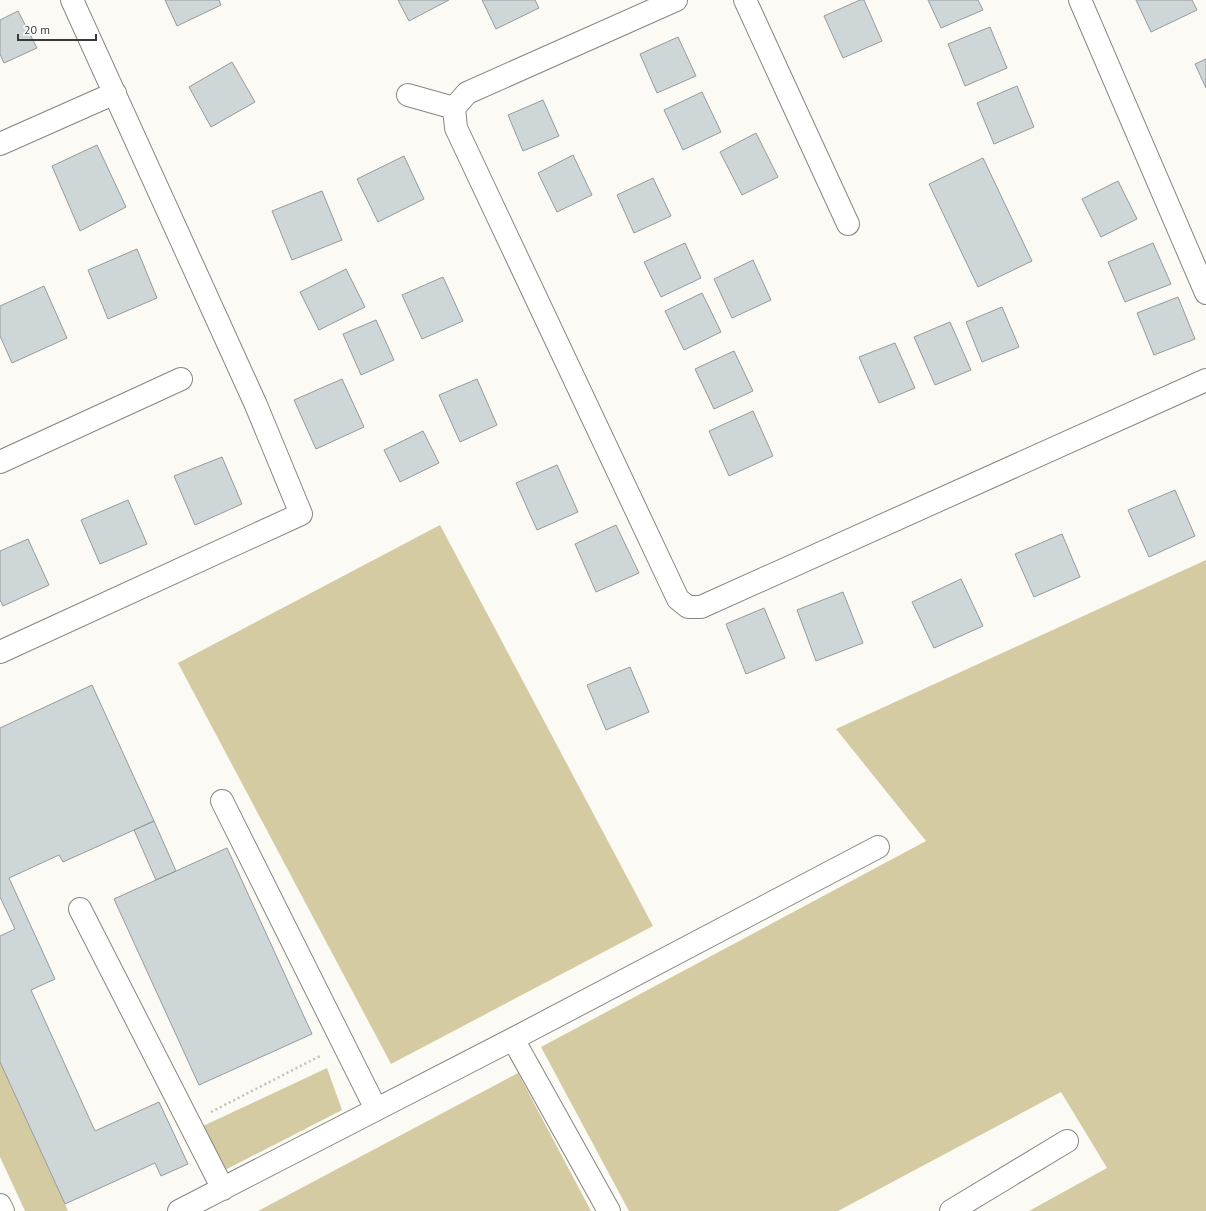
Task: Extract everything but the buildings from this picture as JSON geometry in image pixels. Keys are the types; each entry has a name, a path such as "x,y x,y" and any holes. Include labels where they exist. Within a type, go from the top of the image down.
{"street":[{"path":"0,652 301,514 256,405 72,0"},
{"path":"676,0 467,93 454,108 456,128 459,135 678,599 688,607 701,607 1206,380"},
{"path":"745,0 848,224"},
{"path":"1080,0 1206,293"},
{"path":"0,144 115,92"},
{"path":"408,95 454,108"},
{"path":"0,462 181,379"},
{"path":"222,801 376,1110"},
{"path":"179,1211 513,1039 878,846"},
{"path":"80,909 223,1189"},
{"path":"513,1039 609,1211"},
{"path":"951,1211 1067,1141"},
{"path":"0,1205 3,1211"}],"path":[{"path":"189,1123 344,1044"}],"shaded area":[{"path":"440,525 653,926 391,1064 178,663"},
{"path":"1206,560 1206,1211 1029,1211 1107,1168 1061,1092 838,1211 629,1211 541,1047 926,841 836,729"},
{"path":"0,1062 68,1211 25,1211 0,1157"},
{"path":"327,1068 342,1110 225,1170 203,1126"},
{"path":"518,1073 591,1211 258,1211"}]}
